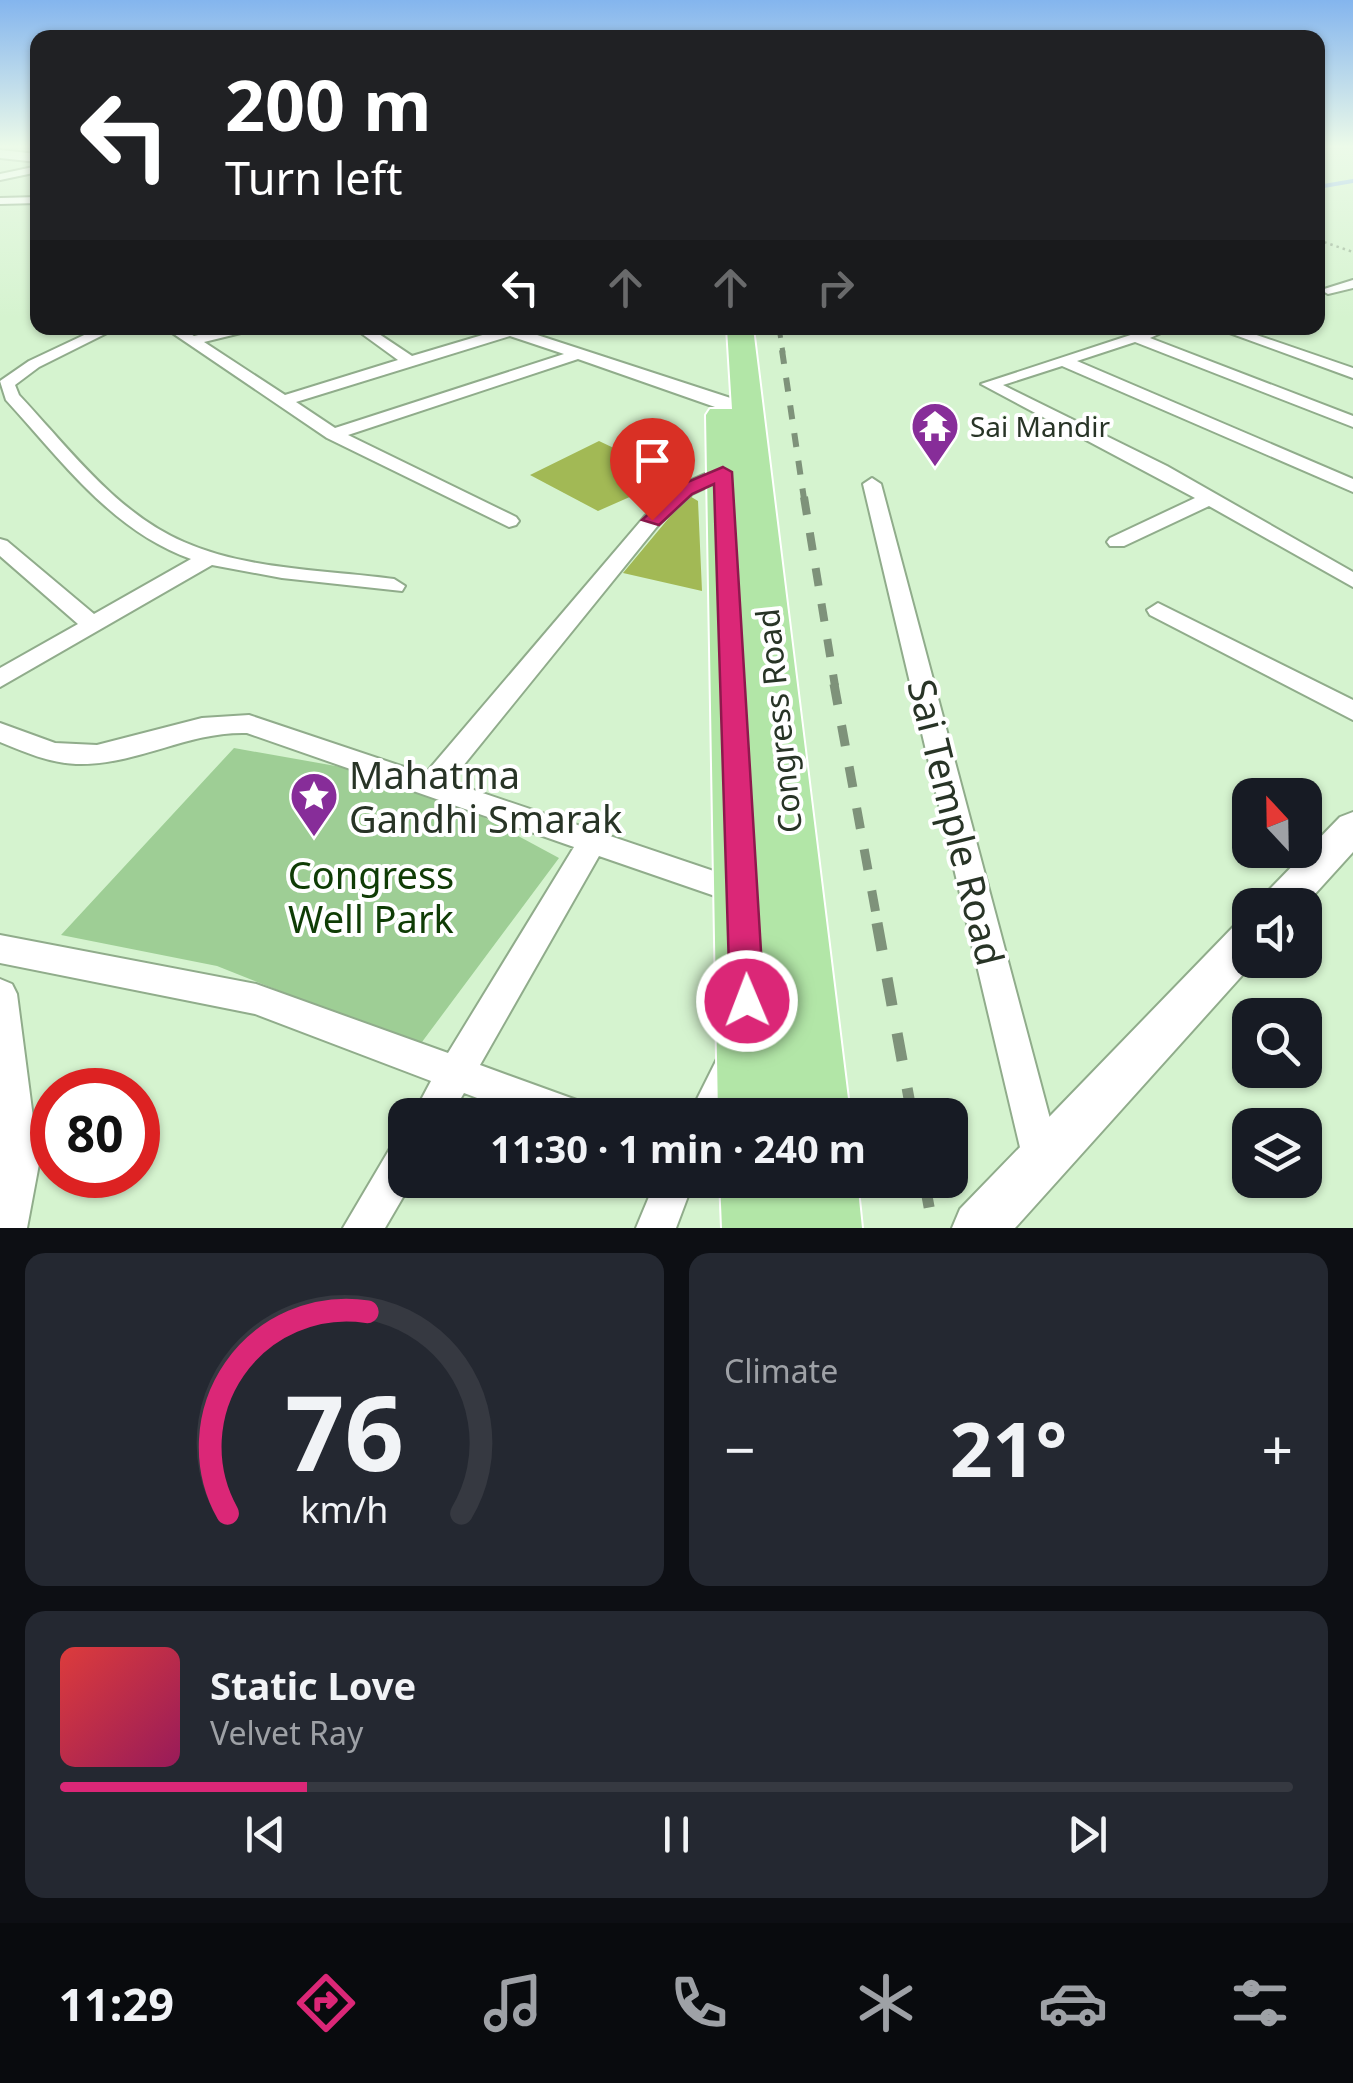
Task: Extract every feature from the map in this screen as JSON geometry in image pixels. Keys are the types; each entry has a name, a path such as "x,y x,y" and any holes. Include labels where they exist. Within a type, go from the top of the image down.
{"highway":[{"name":"Congress Road","path":"713,335 734,404 814,1098"},
{"name":"Congress Road","path":"739,335 723,472 750,1098"},
{"path":"755,1198 757,1228"},
{"path":"824,1198 827,1228"}],"street":[{"path":"0,204 26,203"},
{"path":"1328,290 1353,284"},
{"path":"95,335 34,364 6,384 12,396 106,494 151,533 210,557 394,586"},
{"path":"183,335 332,434 509,521"},
{"path":"192,341 216,335"},
{"path":"373,335 411,362"},
{"path":"282,401 497,335"},
{"path":"529,335 573,356 734,404"},
{"path":"1142,335 989,384 1209,499 1353,582"},
{"path":"1244,335 1353,373"},
{"path":"1135,337 1353,422"},
{"path":"332,434 573,356"},
{"path":"1062,360 1353,486"},
{"path":"432,785 652,520 685,490 723,472"},
{"name":"Sai Temple Road","path":"872,484 1042,1160"},
{"path":"1117,542 1209,499"},
{"path":"0,545 93,624"},
{"path":"0,679 210,557"},
{"path":"1158,610 1353,711"},
{"path":"0,732 72,755 134,747 215,720 248,724 744,894"},
{"path":"1296,888 1353,827"},
{"path":"441,1098 591,844"},
{"path":"0,949 256,999 522,1098"},
{"path":"0,968 34,956"},
{"path":"981,1228 1232,957"},
{"path":"0,994 20,1164 7,1228"},
{"path":"716,1098 748,1037"},
{"path":"363,1228 388,1186"},
{"path":"656,1228 668,1198"}],"path":[{"path":"1325,242 1353,252"}],"green space":[{"name":"Congress Well Park","path":"234,748 415,780 559,858 419,1046 217,966 61,935"}],"building":[{"path":"599,441 675,477 598,511 530,475"},
{"path":"688,495 698,501 702,591 623,573"}],"railway":[{"path":"780,335 783,353"},
{"path":"782,350 804,499"},
{"path":"804,497 835,686"},
{"path":"834,684 878,925"},
{"path":"877,923 909,1098"},
{"path":"927,1198 933,1228"}],"place":[{"name":"Sai Mandir","path":"935,468"},
{"name":"Mahatma Gandhi Smarak","path":"314,838"}],"route":[{"path":"652,520 685,490 723,472 747,1001"}]}
